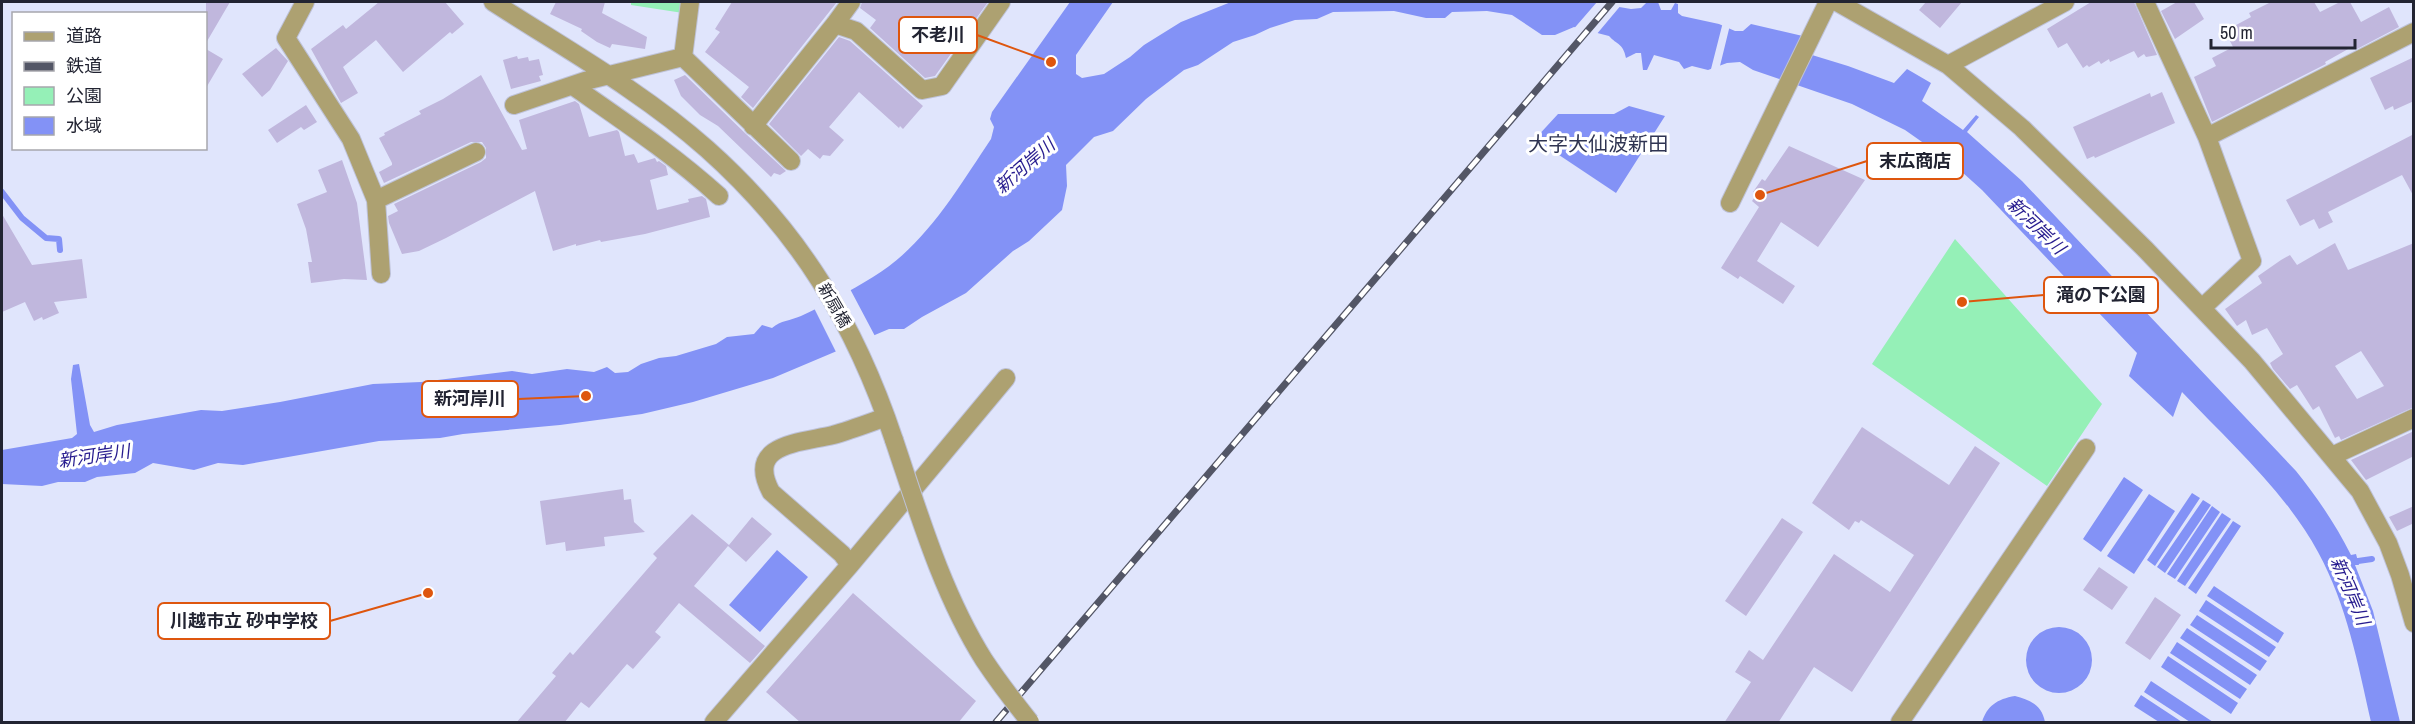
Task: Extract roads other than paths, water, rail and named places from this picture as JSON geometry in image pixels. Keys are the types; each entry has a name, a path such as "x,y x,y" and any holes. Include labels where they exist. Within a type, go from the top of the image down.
{"street":[{"path":"305,2 286,38 316,81 351,139 376,200 381,274"},
{"name":"新扇橋","path":"493,2 673,121 706,148 748,188 785,229 837,307 875,386 921,519 954,602 983,658 1030,723"},
{"path":"683,57 690,2"},
{"path":"753,126 836,24 851,2"},
{"path":"836,24 856,32 922,90 942,86 1001,2"},
{"path":"1730,203 1828,2"},
{"path":"1837,2 1948,65 2022,128 2146,250 2252,361 2360,491 2388,543 2414,623"},
{"path":"1948,65 2065,2"},
{"path":"2145,2 2206,137 2252,261 2202,308"},
{"path":"2206,137 2414,32"},
{"path":"514,105 608,76 683,57"},
{"path":"683,57 791,162"},
{"path":"573,86 642,134 695,174 719,196"},
{"path":"376,200 476,152"},
{"path":"714,723 1006,378"},
{"path":"850,565 842,554 771,492 763,471 767,458 777,448 836,434 886,417"},
{"path":"2332,456 2414,418"},
{"path":"1900,723 2086,448"}],"water":[{"path":"1070,2 1113,2 1076,55 1076,74 1082,78 1104,74 1181,22 1231,2 1590,2 1631,9 1641,8 1647,2 1658,2 1661,10 1671,10 1675,3 1678,4 1678,13 1682,16 1719,24 1735,31 1743,31 1751,24 1820,40 1812,55 1894,83 1907,69 1931,83 1922,101 1963,130 1976,115 1979,117 1967,132 2022,181 2304,481 2333,522 2351,555 2356,554 2359,565 2355,565 2373,611 2400,722 2371,722 2351,635 2337,593 2305,530 2273,488 2182,392 2173,417 2129,376 2137,353 1982,190 1952,163 1905,130 1852,104 1753,70 1740,62 1727,63 1708,70 1692,66 1684,69 1679,62 1654,55 1647,70 1643,70 1641,53 1626,58 1621,47 1609,36 1574,27 1555,35 1542,35 1512,15 1487,11 1452,12 1445,18 1426,18 1394,11 1333,12 1317,19 1295,20 1233,42 1198,65 1184,70 1146,99 1113,131 1094,137 1066,165 1067,186 1062,210 1029,241 1013,251 966,293 904,329 889,329 773,378 693,402 642,414 440,438 379,441 243,465 218,463 194,470 153,463 135,473 97,477 85,482 58,482 42,486 2,484 2,450 72,438 77,434 71,379 73,365 79,364 90,425 94,432 117,425 201,410 222,411 373,384 421,382 512,371 532,374 567,369 594,372 607,367 615,373 628,372 641,364 659,358 676,356 716,344 727,337 754,334 762,325 772,328 801,316 873,277 892,264 924,233 953,196 991,139 994,127 990,119 992,112"},
{"path":"1629,106 1665,116 1616,193 1535,139 1558,114 1614,114"},
{"path":"2124,477 2143,490 2101,552 2083,539"},
{"path":"2192,493 2200,498 2155,566 2147,560"},
{"path":"2149,494 2175,511 2134,574 2107,556"},
{"path":"2203,500 2211,505 2165,573 2157,567"},
{"path":"2212,506 2220,512 2175,579 2167,574"},
{"path":"2222,513 2231,519 2185,586 2177,581"},
{"path":"2233,521 2241,526 2196,594 2188,588"},
{"path":"777,550 808,577 760,632 729,605"},
{"path":"2214,586 2284,633 2278,643 2207,596"},
{"path":"2206,600 2276,647 2269,657 2199,611"},
{"path":"2197,615 2267,661 2260,671 2190,625"},
{"path":"2059,627 2072,630 2082,637 2089,647 2092,660 2089,673 2082,683 2072,690 2059,693 2046,690 2036,683 2029,673 2026,660 2029,647 2036,637 2046,630"},
{"path":"2187,628 2257,675 2250,685 2180,638"},
{"path":"2177,642 2247,689 2240,699 2170,653"},
{"path":"2168,656 2238,703 2231,714 2161,667"},
{"path":"2151,681 2213,722 2190,722 2144,692"},
{"path":"2141,695 2182,722 2159,722 2134,706"},
{"path":"2015,696 2026,699 2038,707 2045,722 1982,722 1994,704"}],"waterway":[{"path":"2,192 22,218 46,238 59,239 60,250"},
{"path":"2351,562 2372,559"}],"railway":[{"path":"996,722 1612,2"}],"place":[{"name":"不老川","path":"1051,62"},
{"name":"末広商店","path":"1760,195"},
{"name":"滝の下公園","path":"1962,302"},
{"name":"新河岸川","path":"586,396"},
{"name":"川越市立 砂中学校","path":"428,593"}],"district":[{"name":"大字大仙波新田","path":"1598,144"}]}
